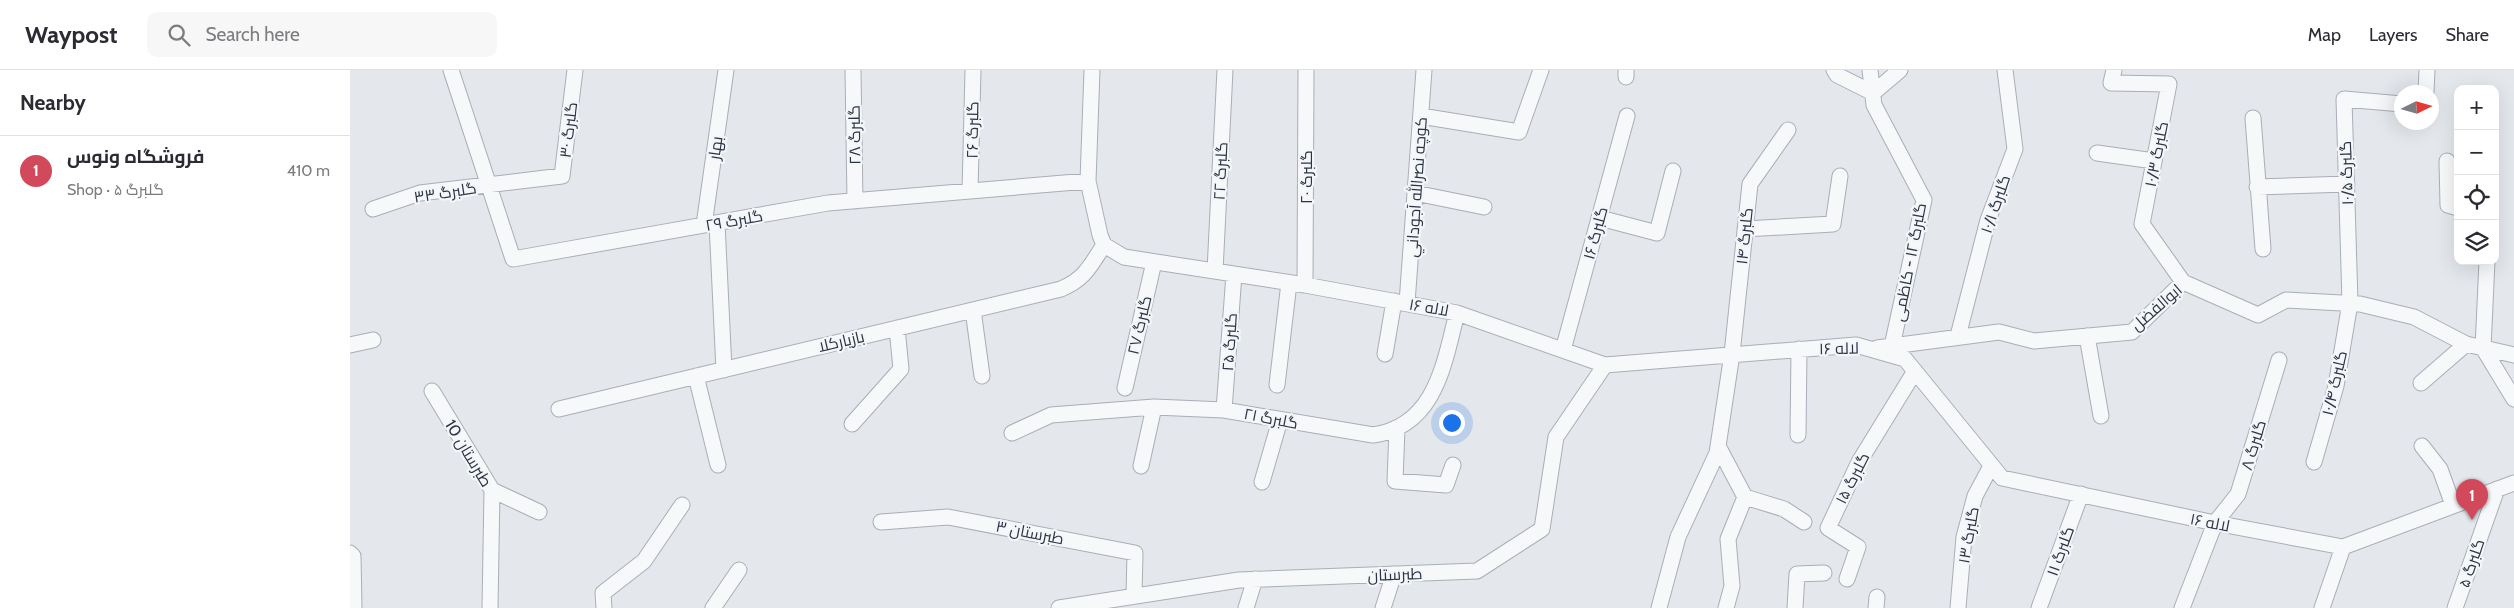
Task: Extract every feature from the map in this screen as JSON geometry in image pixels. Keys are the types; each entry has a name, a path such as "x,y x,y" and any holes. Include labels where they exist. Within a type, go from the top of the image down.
{"street":[{"name":"گلبرگ ۲۹","path":"451,70 513,259 828,203 1088,180"},
{"name":"گلبرگ ۳۰","path":"488,185 562,176 575,70"},
{"name":"بهار","path":"724,370 711,224 726,70"},
{"name":"گلبرگ ۲۸","path":"853,70 855,201"},
{"name":"گلبرگ ۲۶","path":"970,191 973,70"},
{"path":"1092,70 1088,180 1104,245"},
{"name":"گلبرگ ۲۲","path":"1215,271 1225,70"},
{"name":"گلبرگ ۲۰","path":"1305,285 1306,70"},
{"name":"كوچه نصرالله آجوداني","path":"1385,354 1400,302 1415,194 1424,70"},
{"path":"1421,116 1519,132 1541,70"},
{"path":"1834,70 1837,75 1873,93 1900,70"},
{"name":"گلبرگ ۱۲ - کاظمی","path":"1870,70 1874,106 1924,200 1892,346"},
{"name":"گلبرگ ۱۰/۱","path":"1958,336 1988,220 2015,149 2005,70"},
{"name":"گلبرگ ۱۰/۳","path":"2114,70 2111,84 2169,77 2142,224 2183,282"},
{"path":"2427,85 2428,70"},
{"name":"گلبرگ ۱۰/۵","path":"2350,304 2344,100 2394,103"},
{"name":"گلبرگ ۱۶","path":"1563,350 1628,116"},
{"path":"2253,118 2263,250"},
{"name":"گلبرگ ۱۴","path":"1659,608 1678,537 1717,453 1732,354 1750,184 1788,130"},
{"path":"2097,153 2154,161"},
{"path":"2447,161 2448,205 2454,207"},
{"path":"1600,218 1657,233 1673,170"},
{"path":"1745,230 1832,224 1840,176"},
{"path":"2257,187 2347,184"},
{"name":"گلبرگ ۳۳","path":"373,209 420,193 488,185"},
{"path":"1415,194 1484,207"},
{"name":"لاله ۱۶","path":"1104,245 1124,257 1305,285 1457,312 1605,365 1856,345 1905,358 2002,478 2214,524 2343,547"},
{"name":"بازیارکلا","path":"559,409 1061,289 1078,282 1089,270 1104,245"},
{"name":"گلبرگ ۲۷","path":"1125,388 1154,262"},
{"path":"2487,265 2483,348 2514,399"},
{"name":"گلبرگ ۲۵","path":"1224,410 1234,274"},
{"name":"ابوالفضل","path":"1871,349 1999,332 2034,341 2132,332 2183,282 2258,315 2286,300 2350,304 2414,317 2466,344 2514,355"},
{"path":"1276,385 1289,283"},
{"name":"گلبرگ ۱۰/۴","path":"2314,462 2336,386 2350,304"},
{"path":"973,310 982,376"},
{"name":"گلبرگ ۲۱","path":"1012,433 1040,418 1057,414 1154,407 1224,410 1373,435 1386,433 1397,428 1418,412 1434,393 1440,380 1457,312"},
{"path":"852,424 901,369 898,328"},
{"path":"2087,336 2100,416"},
{"path":"350,345 373,340"},
{"path":"2421,383 2466,344"},
{"path":"1798,435 1800,349"},
{"name":"گلبرگ ۸","path":"2182,608 2214,524 2238,494 2279,360"},
{"name":"طبرستان","path":"1059,608 1101,605 1134,596 1255,579 1477,571 1542,529 1556,437 1605,365"},
{"name":"گلبرگ ۱۵","path":"1848,579 1858,547 1828,528 1859,462 1915,371"},
{"path":"696,376 718,465"},
{"name":"طبرستان 10","path":"432,391 492,490 490,608"},
{"path":"1141,466 1154,407"},
{"path":"1262,482 1280,420"},
{"path":"1397,428 1394,481 1446,485 1453,465"},
{"path":"1718,446 1746,498 1784,509 1804,522"},
{"path":"2422,446 2440,469 2453,506"},
{"name":"گلبرگ ۱۳","path":"1958,608 1964,537 1975,496 1992,466"},
{"path":"2322,608 2343,547 2514,483"},
{"name":"گلبرگ ۵","path":"2455,608 2497,489"},
{"path":"492,490 539,512"},
{"name":"گلبرگ ۱۱","path":"2039,608 2081,494"},
{"path":"1726,608 1732,586 1728,539 1746,498"},
{"path":"604,608 603,593 644,561 682,505"},
{"name":"طبرستان ۳","path":"881,522 948,517 1135,553 1134,596"},
{"path":"350,553 353,556 352,607"},
{"path":"713,608 739,570"},
{"path":"1795,608 1797,574 1824,573"},
{"path":"1383,608 1394,574"},
{"path":"1246,608 1255,579"}],"place":[{"name":"فروشگاه ونوس","path":"2472,520"}]}
